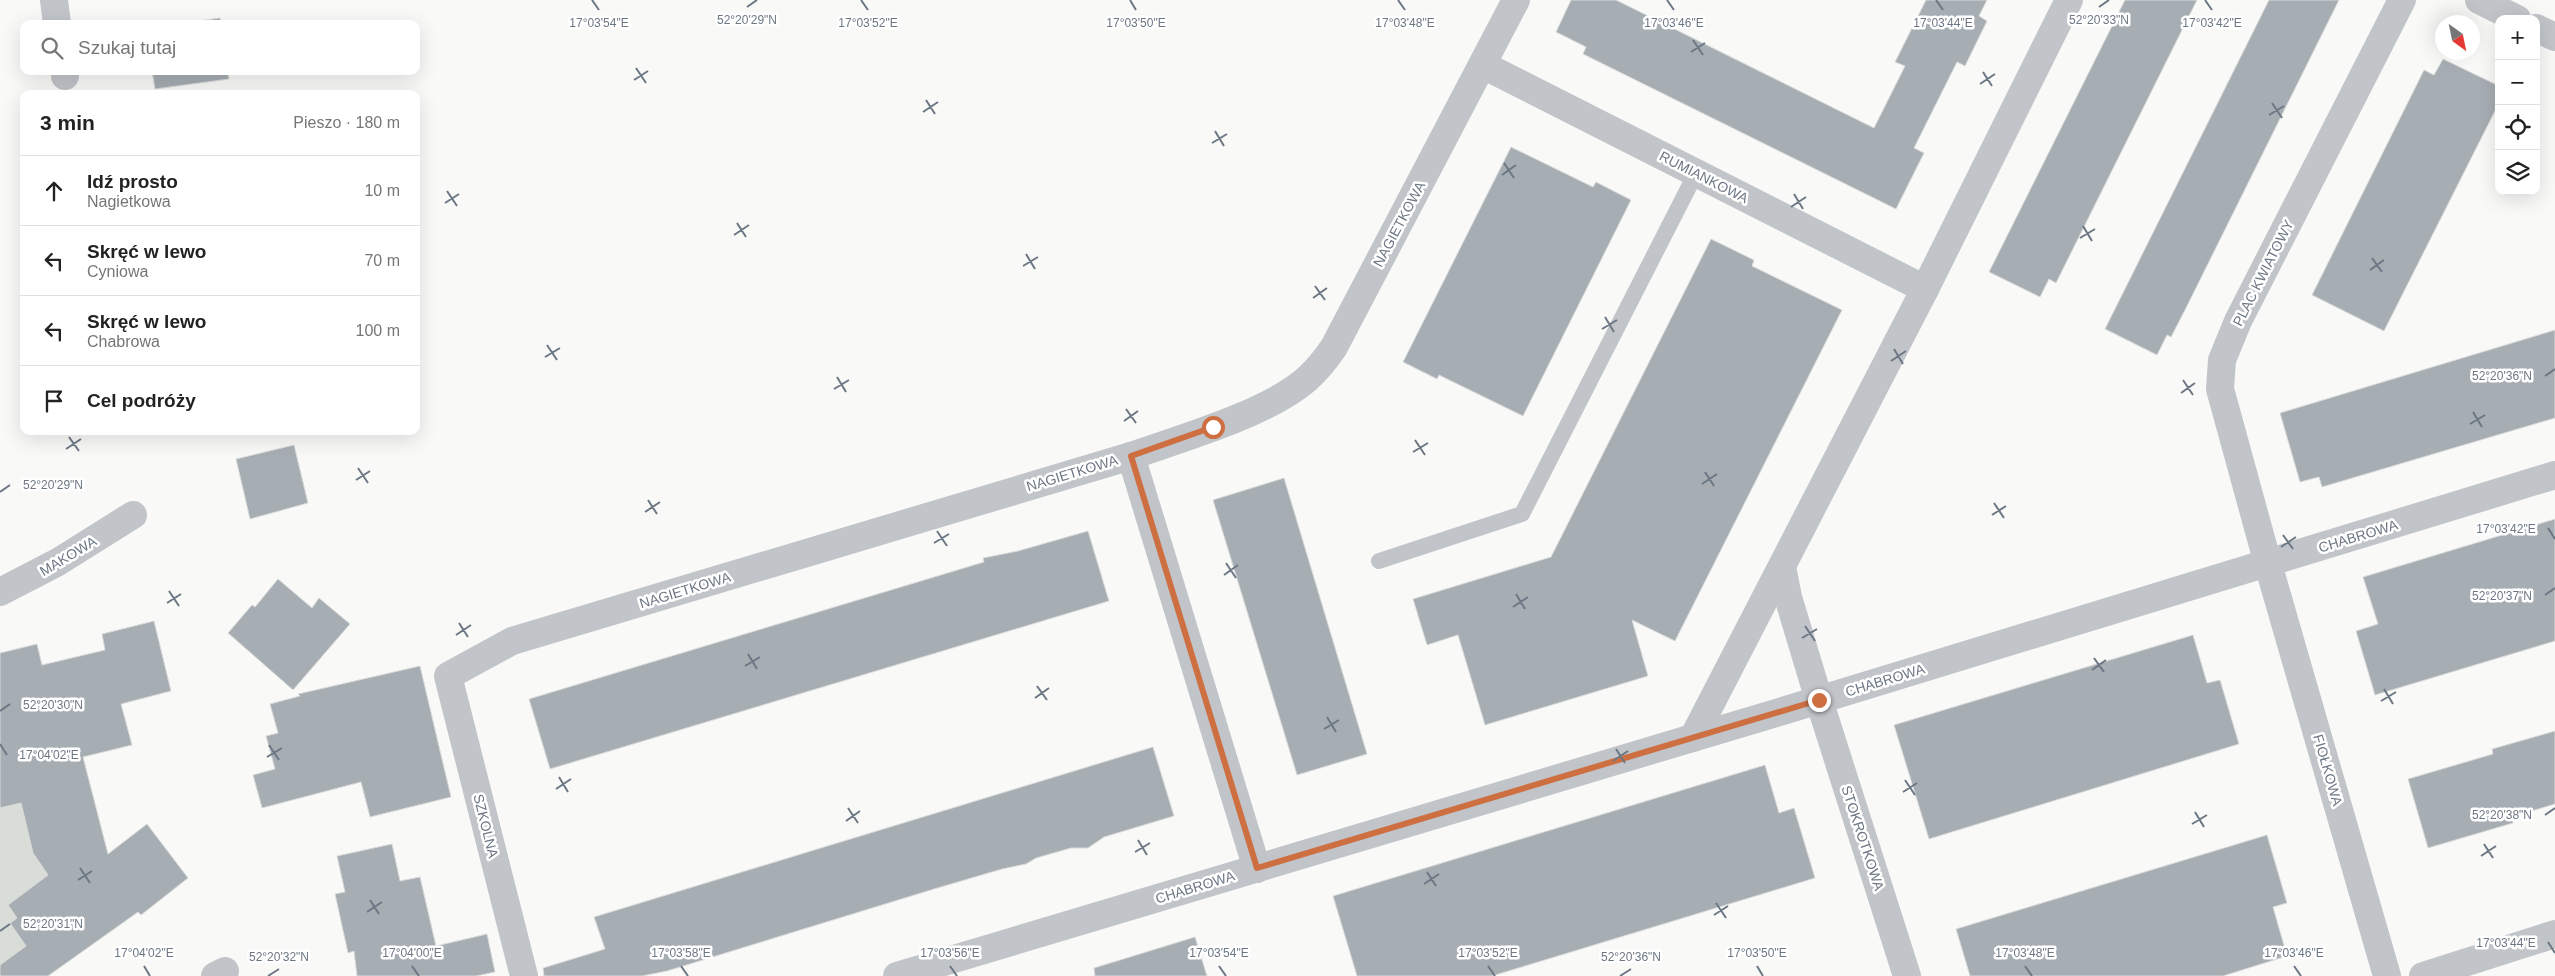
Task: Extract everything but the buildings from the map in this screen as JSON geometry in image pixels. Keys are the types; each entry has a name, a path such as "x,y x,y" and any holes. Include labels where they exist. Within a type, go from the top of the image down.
{"street":[{"path":"54,0 56,20"},
{"name":"NAGIETKOWA","path":"448,676 512,641 1131,456 1213,427 1271,402 1305,381 1334,348 1516,0"},
{"path":"1693,738 1925,288 2069,0"},
{"name":"PLAC KWIATOWY","path":"2268,564 2220,389 2222,360 2238,321 2402,0"},
{"path":"2479,0 2509,15"},
{"path":"2540,30 2555,37"},
{"name":"RUMIANKOWA","path":"1483,65 1925,288"},
{"path":"1131,456 1257,868"},
{"name":"CHABROWA","path":"897,976 1819,700 2555,475"},
{"name":"MAKOWA","path":"0,592 58,562 133,515"},
{"name":"FIOŁKOWA","path":"2268,564 2387,976"},
{"name":"STOKROTKOWA","path":"1782,567 1788,597 1819,700 1907,976"},
{"name":"SZKOLNA","path":"448,676 524,976"},
{"path":"2423,976 2555,934"}],"lane":[{"path":"1379,561 1522,514 1696,173"}],"shaded area":[{"path":"21,803 33,853 48,875 8,905 17,918 10,923 26,946 0,965 0,808"}],"route":[{"path":"1213,427 1131,456 1257,868 1819,700"}]}
